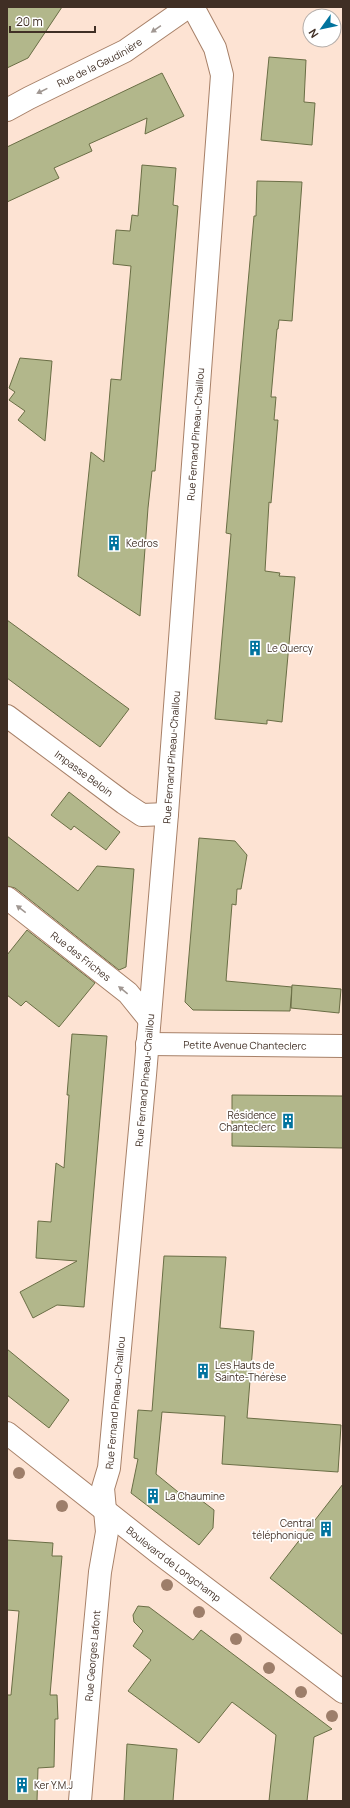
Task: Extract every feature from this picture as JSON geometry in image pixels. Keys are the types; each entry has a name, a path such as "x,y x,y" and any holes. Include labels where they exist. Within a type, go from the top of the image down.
{"street":[{"name":"Rue de la Gaudinière","path":"7,110 125,51 188,7"},
{"name":"Rue Fernand Pineau-Chaillou","path":"106,1511 103,1488 109,1468 167,814 222,75 214,48 193,7"},
{"name":"Impasse Beloin","path":"7,716 142,815 167,814"},
{"name":"Rue des Friches","path":"7,898 128,993 149,1019"},
{"name":"Petite Avenue Chanteclerc","path":"147,1044 343,1046"},
{"name":"Boulevard de Longchamp","path":"7,1433 106,1511 343,1692"},
{"name":"Rue Georges Lafont","path":"80,1801 100,1572 107,1532 106,1511"}],"building":[{"path":"7,7 62,7 28,58 7,68"},
{"path":"269,57 306,60 304,102 315,103 312,145 261,140"},
{"path":"162,73 184,116 145,134 147,118 89,144 92,151 54,168 59,178 7,202 7,147"},
{"path":"142,165 176,168 173,205 178,206 155,471 152,471 148,508 140,616 78,576 91,452 104,462 111,379 121,380 131,266 113,264 116,230 130,231 132,215 138,216"},
{"path":"257,181 302,182 292,321 279,320 277,329 271,397 276,397 274,420 278,420 271,503 269,502 265,571 280,573 279,576 295,577 282,722 267,720 267,724 215,719 231,534 226,533 254,216 256,216"},
{"path":"20,358 52,361 45,441 18,420 25,411 9,400 15,392 9,388"},
{"path":"7,620 129,709 100,747 7,678"},
{"path":"69,792 120,832 106,850 74,826 71,830 51,815"},
{"path":"7,836 78,891 97,866 134,869 126,967 119,970 15,888 7,886"},
{"path":"199,838 235,841 247,855 241,889 237,889 236,905 232,904 226,981 292,987 290,1011 193,1010 185,1002"},
{"path":"27,930 95,983 59,1027 26,1001 21,1006 7,995 7,955"},
{"path":"292,985 341,989 339,1013 291,1008"},
{"path":"72,1034 107,1036 84,1307 57,1305 33,1318 20,1292 77,1261 36,1258 38,1221 51,1222 56,1163 64,1168 69,1095 67,1095"},
{"name":"Résidence Chanteclerc","path":"232,1095 343,1096 343,1148 232,1146"},
{"path":"164,1256 226,1257 220,1328 254,1331 247,1418 341,1425 338,1472 222,1464 225,1416 162,1412 156,1474 188,1500 193,1494 214,1510 213,1528 199,1545 131,1493 138,1459 134,1458 138,1410 152,1411"},
{"path":"7,1349 69,1400 49,1428 7,1395"},
{"name":"Central téléphonique","path":"343,1484 343,1635 270,1578"},
{"path":"7,1540 53,1543 52,1556 62,1556 50,1695 57,1695 58,1719 55,1719 54,1767 38,1768 37,1801 7,1801 7,1695 11,1695 19,1611 7,1610"},
{"path":"138,1606 149,1607 193,1640 201,1630 332,1729 314,1737 307,1801 269,1801 276,1735 232,1702 199,1743 128,1691 151,1660 133,1646 143,1631 134,1622 133,1615"},
{"path":"127,1744 177,1749 173,1801 124,1801"}],"place":[{"name":"Kedros","path":"114,543"},
{"name":"Le Quercy","path":"255,648"},
{"name":"Résidence Chanteclerc","path":"288,1121"},
{"name":"Les Hauts de Sainte-Thérèse","path":"203,1371"},
{"name":"La Chaumine","path":"153,1496"},
{"name":"Central téléphonique","path":"326,1529"},
{"name":"Ker Y.M.J","path":"22,1785"}]}
